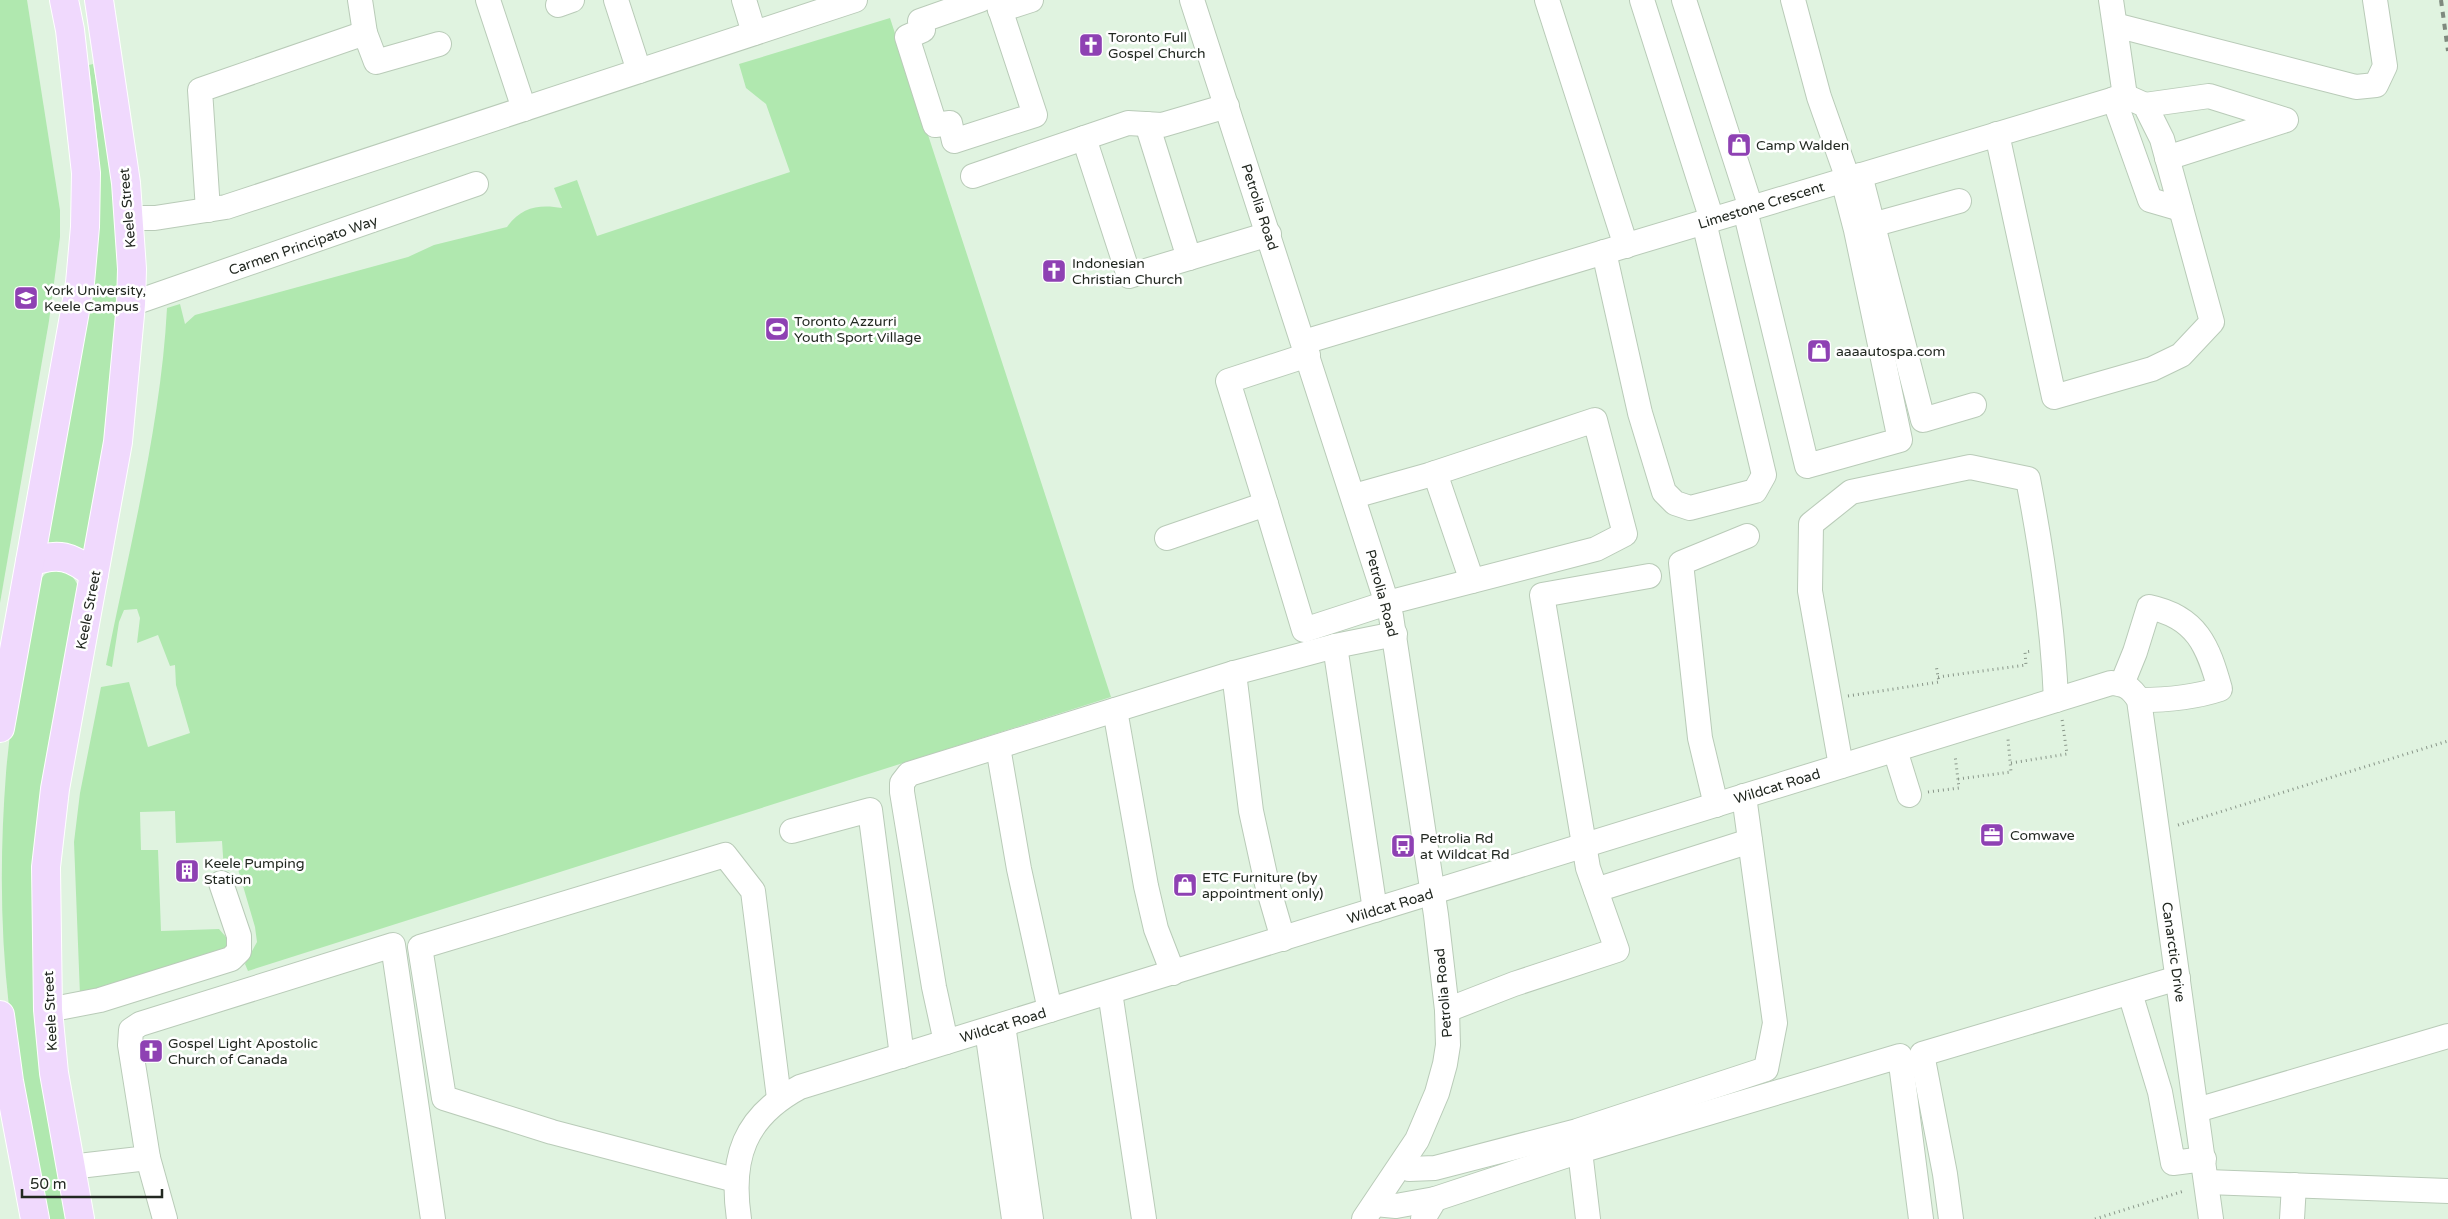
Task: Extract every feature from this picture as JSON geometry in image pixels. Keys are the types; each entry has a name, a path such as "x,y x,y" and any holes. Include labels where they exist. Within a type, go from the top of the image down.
{"main road":[{"path":"0,728 80,283 85,227 86,173 70,30 64,0"},
{"name":"Keele Street","path":"80,1219 54,1073 48,1010 46,868 55,789 118,442 130,304 132,269 128,218 112,82 99,0"},
{"path":"30,562 49,555 67,557 94,574"},
{"path":"0,1015 4,1081 35,1219"}],"street":[{"path":"360,0 366,33 376,62 439,44"},
{"path":"488,0 524,108"},
{"path":"616,0 639,71"},
{"path":"744,0 754,33"},
{"path":"128,218 155,218 226,207 855,0"},
{"path":"992,3 1035,115 954,141 950,122 935,125 906,37 922,30 920,20 992,3 1031,0"},
{"path":"1548,0 1615,249 1640,413 1664,492 1675,503 1690,508 1755,491 1764,475 1708,221 1642,0"},
{"path":"1684,0 1748,209 1807,466 1900,440 1856,230 1850,178"},
{"path":"1793,0 1819,97 1850,178 1872,225 1923,420 1974,405"},
{"path":"2111,0 2128,100 2150,200 2181,209"},
{"path":"2115,25 2356,87 2376,85 2385,66 2375,0"},
{"name":"Petrolia Road","path":"1197,1 1227,106 1387,603 1395,634 1432,892 1447,1010 1448,1045 1437,1093 1427,1119 1401,1165 1370,1211"},
{"path":"208,210 200,90 366,33"},
{"name":"Limestone Crescent","path":"1266,504 1228,381 1306,349 1615,249 1997,134 2128,100 2209,96 2286,120 2167,158"},
{"path":"1997,134 2054,397 2152,369 2181,355 2212,322 2162,139 2128,100"},
{"path":"974,176 1128,124 1162,125 1227,106"},
{"path":"1147,124 1189,258"},
{"path":"1084,138 1129,276 1268,234"},
{"name":"Carmen Principato Way","path":"130,304 476,184"},
{"path":"1872,225 1959,201"},
{"path":"1167,538 1266,504 1304,630 1387,603 1596,549 1625,534 1595,420 1435,473 1354,496"},
{"path":"1841,766 1810,591 1811,524 1851,492 1970,467 2028,478 2045,567 2060,711"},
{"path":"1435,473 1472,581"},
{"path":"1716,805 1700,738 1682,563 1747,536"},
{"path":"1447,1010 1514,984 1617,950 1588,868 1583,846 1542,595 1649,576"},
{"path":"946,1042 918,895 902,792 902,783 909,774 1234,674 1336,646 1395,634"},
{"path":"1336,646 1375,910"},
{"path":"1234,674 1251,811 1267,884 1282,939"},
{"name":"Wildcat Road","path":"739,1219 735,1180 739,1157 747,1135 760,1116 779,1098 800,1087 1841,766 1896,750 2060,711 2111,683 2130,691"},
{"name":"Canarctic Drive","path":"2130,691 2178,978 2211,1219"},
{"path":"1115,710 1146,886 1156,929 1173,972"},
{"path":"998,747 1018,869 1050,1010"},
{"path":"1896,750 1908,795"},
{"path":"1370,1211 1396,1206 1429,1209 1579,1141 1766,1069 1775,1023 1744,796"},
{"path":"792,831 870,810 902,1056"},
{"path":"1596,890 1750,841"},
{"path":"735,1180 552,1132 444,1098 420,947 724,855 753,891 779,1098"},
{"path":"48,1010 100,1000 232,958 239,951 239,936 221,883"},
{"path":"165,1219 148,1158 130,1045 130,1030 140,1024 393,946 433,1219"},
{"path":"1951,1219 1945,1174 1922,1054 2178,978"},
{"path":"1110,992 1144,1219"},
{"path":"2130,993 2160,1092 2173,1163 2204,1159"},
{"path":"995,1027 1014,1219"},
{"path":"995,1027 1031,1219"},
{"path":"2197,1110 2448,1036"},
{"path":"1401,1165 1409,1169 1435,1168 1579,1141 1900,1056 1921,1219"},
{"path":"1579,1141 1588,1219"},
{"path":"70,1167 148,1158"},
{"path":"2207,1182 2448,1192"},
{"path":"2292,1219 2294,1186"}],"path":[{"path":"1938,678 2026,665 2024,652 2054,648"},
{"path":"1828,699 1939,682 1936,665"},
{"path":"2010,763 2067,754 2060,711"},
{"path":"1958,780 2012,772 2008,739"},
{"path":"2178,824 2448,741"},
{"path":"1908,795 1959,788 1955,755"},
{"path":"2095,1219 2184,1191"}],"green space":[{"name":"York University, Keele Campus","path":"0,0 27,0 60,210 60,237 49,321 0,603"},
{"path":"890,18 1111,697 248,971 245,964 257,942 255,927 238,869 224,871 222,841 176,843 175,811 140,812 141,850 158,850 161,931 219,929 226,937 229,947 219,956 80,995 74,842 80,793 101,687 129,682 148,747 190,733 176,685 175,665 170,666 158,635 137,643 140,618 137,609 124,610 119,622 112,667 106,665 151,442 164,352 167,308 180,304 185,324 195,315 408,257 434,245 507,227 518,215 531,208 546,206 562,208 554,188 577,180 597,236 790,172 766,104 746,88 739,64"},
{"path":"93,64 111,166 120,281 109,422 84,551 64,543 45,544 99,193 99,155 89,65"},
{"path":"54,570 63,571 70,575 79,589 37,974 69,1219 46,1219 21,1087 9,1007 4,949 2,890 6,773 12,724 40,580 45,574"}],"railway":[{"path":"2441,0 2448,51"}],"place":[{"name":"Toronto Full Gospel Church","path":"1091,45"},
{"name":"Camp Walden","path":"1739,145"},
{"name":"Indonesian Christian Church","path":"1054,271"},
{"name":"York University, Keele Campus","path":"26,298"},
{"name":"Toronto Azzurri Youth Sport Village","path":"777,329"},
{"name":"aaaautospa.com","path":"1819,351"},
{"name":"Comwave","path":"1992,835"},
{"name":"Petrolia Rd at Wildcat Rd","path":"1403,846"},
{"name":"Keele Pumping Station","path":"187,871"},
{"name":"ETC Furniture (by appointment only)","path":"1185,885"},
{"name":"Gospel Light Apostolic Church of Canada","path":"151,1051"}]}
